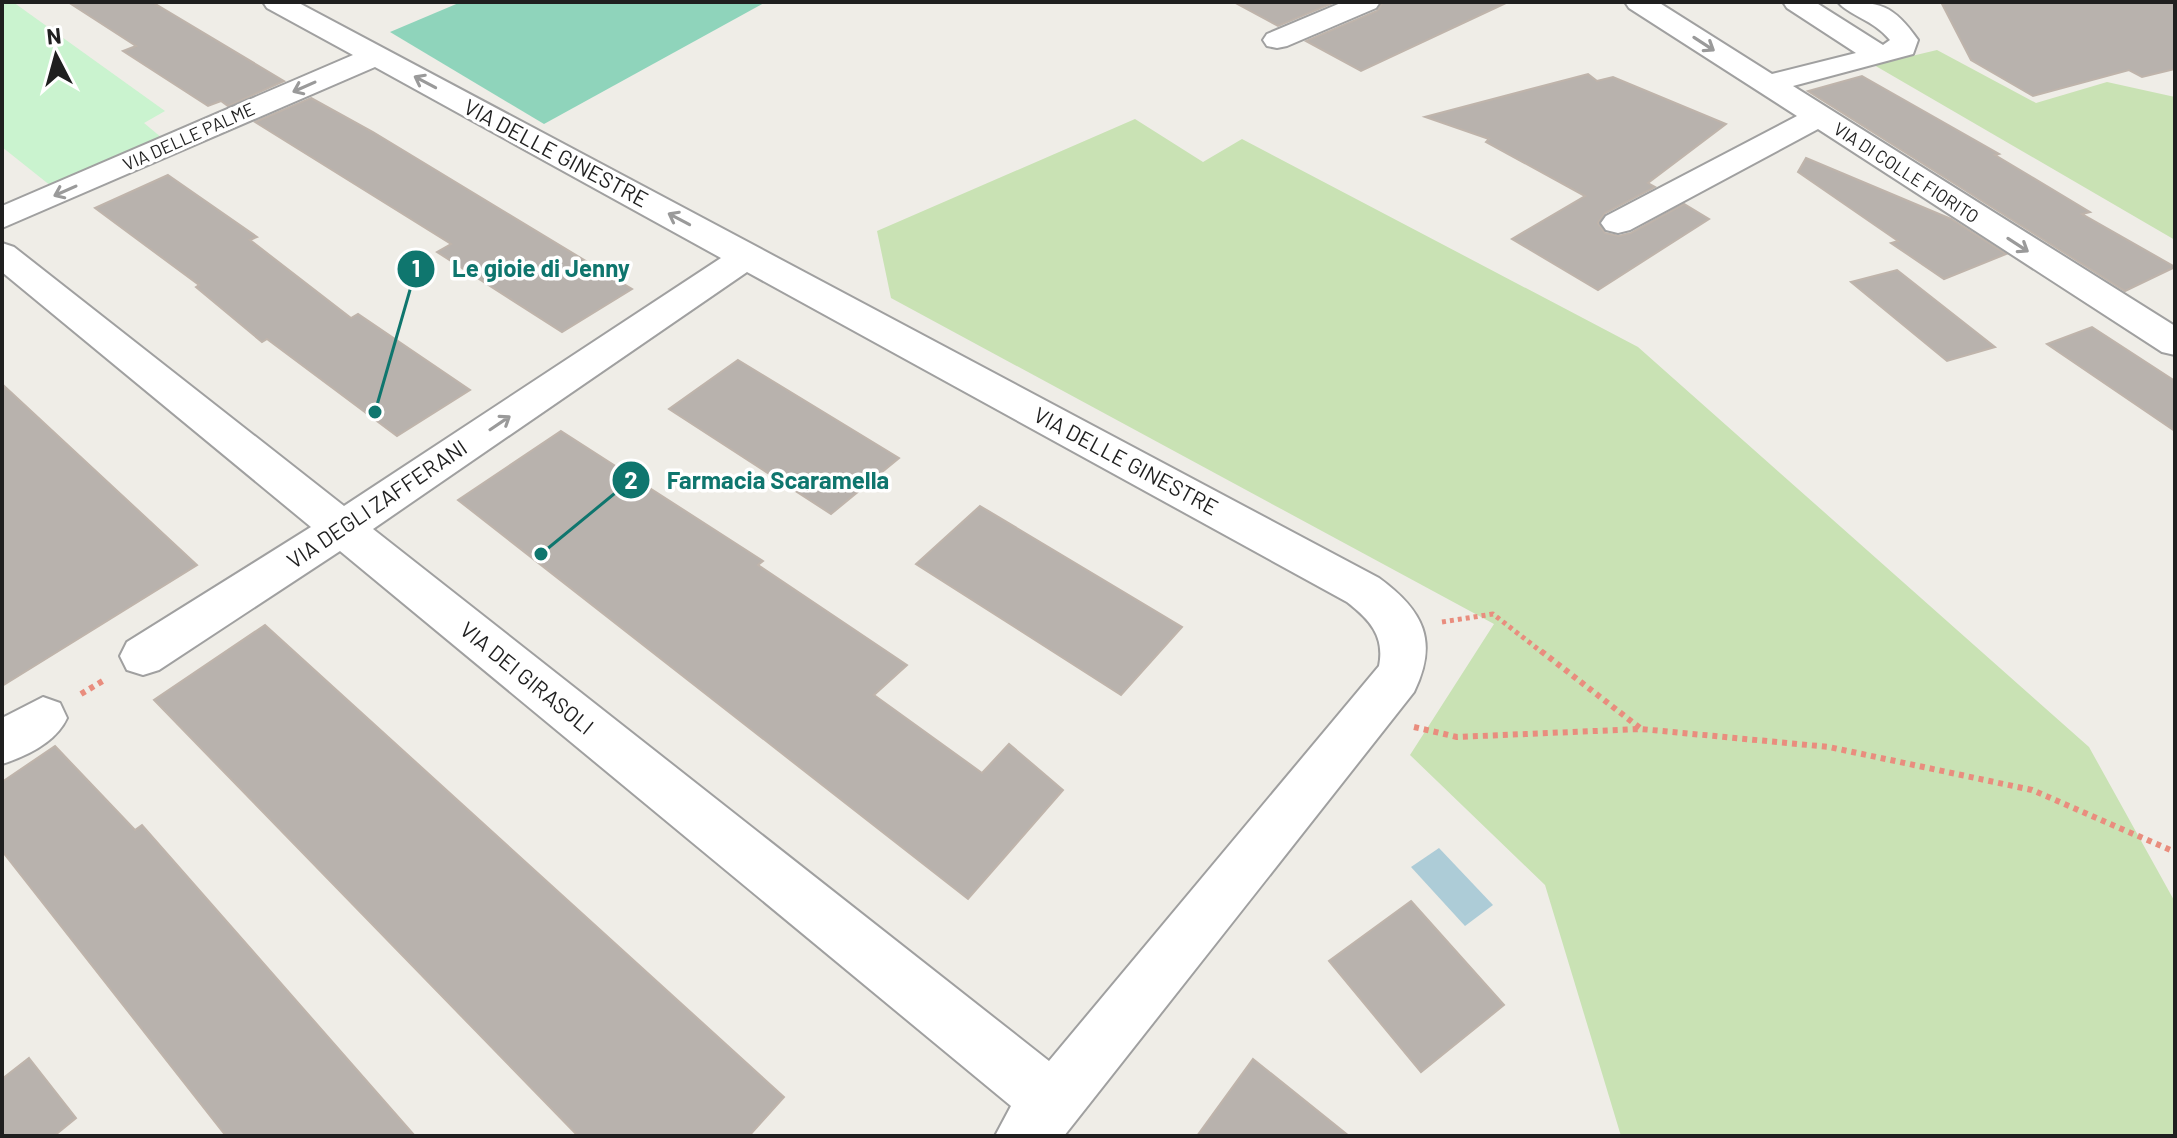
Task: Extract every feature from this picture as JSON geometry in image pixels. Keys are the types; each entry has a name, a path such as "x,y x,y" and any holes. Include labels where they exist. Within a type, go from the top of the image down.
{"street":[{"name":"VIA DELLE GINESTRE","path":"277,2 1363,590 1383,606 1400,628"},
{"path":"1277,40 1366,2"},
{"name":"VIA DI COLLE FIORITO","path":"1639,2 2175,343"},
{"path":"1797,2 1880,56"},
{"path":"1767,84 1903,48 1903,36 1887,18 1852,2"},
{"name":"VIA DELLE PALME","path":"2,218 375,56"},
{"path":"1618,223 1818,117"},
{"name":"VIA DEI GIRASOLI","path":"2,254 342,529 1039,1119"},
{"name":"VIA DEGLI ZAFFERANI","path":"143,656 342,529 747,256"},
{"path":"1039,1119 1404,666 1404,640 1400,628"},
{"path":"2,743 43,718"}],"path":[{"path":"1400,628 1493,614 1641,729"},
{"path":"43,718 143,656"},
{"path":"1367,715 1457,737 1641,729 1829,747 2032,790 2175,852"}],"green space":[{"path":"2,2 13,2 165,111 144,123 162,138 51,186 2,147"},
{"path":"461,2 766,2 544,124 390,32"},
{"path":"1937,50 2036,103 2107,82 2175,97 2175,240 1874,65"},
{"path":"1135,119 1203,162 1242,139 1638,347 2089,747 2175,902 2175,1136 1621,1136 1545,885 1410,755 1494,624 891,298 877,231"}],"water":[{"path":"1439,848 1493,905 1465,926 1411,867"}],"building":[{"path":"68,2 152,2 284,81 228,106 221,101 208,106 123,51 136,46"},
{"path":"1234,2 1335,2 1278,26"},
{"path":"1383,2 1508,2 1361,71 1306,41 1377,11"},
{"path":"1941,2 2175,2 2175,69 2142,77 2129,70 2033,96 1971,60"},
{"path":"1588,74 1597,81 1613,77 1726,124 1648,183 1655,187 1605,213 1598,223 1605,233 1619,236 1631,233 1684,204 1709,219 1598,290 1512,239 1585,196 1486,142 1489,139 1425,117"},
{"path":"1862,76 1999,154 1995,155 2090,212 2082,214 2175,267 2125,291 1808,91"},
{"path":"311,98 373,132 632,289 562,332 437,252 451,244 255,122"},
{"path":"1806,158 1951,219 2006,254 1944,279 1891,243 1898,241 1798,172"},
{"path":"168,175 257,237 250,240 351,318 358,314 470,390 397,436 267,339 262,342 196,287 199,285 95,208"},
{"path":"1897,270 1995,347 1947,361 1851,282"},
{"path":"2092,327 2175,381 2175,431 2047,344"},
{"path":"738,360 899,458 831,514 669,409"},
{"path":"2,384 197,565 2,686"},
{"path":"561,431 763,561 758,565 907,665 874,695 982,773 1009,744 1063,790 968,899 458,500"},
{"path":"980,506 1182,627 1121,695 916,564"},
{"path":"265,625 784,1097 749,1136 578,1136 154,700"},
{"path":"55,746 135,830 142,825 415,1136 226,1136 2,851 2,782"},
{"path":"1411,901 1504,1005 1421,1072 1329,961"},
{"path":"29,1058 76,1118 54,1136 2,1136 2,1079"},
{"path":"1253,1059 1349,1136 1197,1136"}],"place":[{"name":"Le gioie di Jenny","path":"375,412"},
{"name":"Farmacia Scaramella","path":"541,554"}]}
